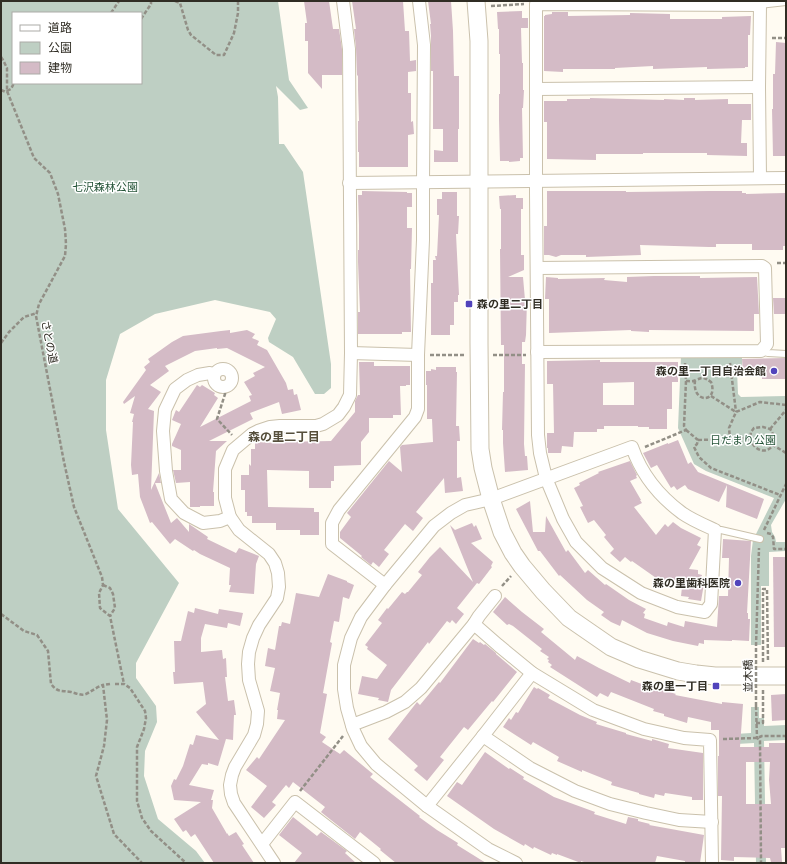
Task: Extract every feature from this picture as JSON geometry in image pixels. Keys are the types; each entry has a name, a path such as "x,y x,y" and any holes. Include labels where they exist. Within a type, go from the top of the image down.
{"street":[{"path":"274,863 234,802 230,785 235,767 254,735 257,724 258,711 249,680 249,652 259,625 277,598 279,587 278,573 275,563 269,554 239,530 230,517 225,498 225,469 233,450 252,434 264,429 280,426 316,426 331,420 338,415 350,395 349,49 344,1"},
{"path":"385,585 332,544 332,523 339,510 415,417 418,409 418,355 423,240 424,45 419,1"},
{"path":"481,4 479,41 480,449 491,499 502,532 512,553 543,592 569,618 611,647 638,659 678,671 715,676 786,676"},
{"path":"516,863 494,858 488,849 427,806 376,764 361,746 347,708 344,689 344,665 351,638 361,617 385,585 434,526 451,513 465,505 491,499 546,478 632,446 633,452 642,470 654,487 668,502 683,514 715,530 711,604 705,612 678,607 641,593 602,568 576,542 563,519 546,478 540,454 538,435 536,4 760,4 760,178"},
{"path":"536,89 759,88"},
{"path":"349,183 786,178"},
{"path":"537,268 762,266 766,268 767,344 761,351 538,353"},
{"path":"351,353 418,355"},
{"path":"230,517 220,521 203,523 184,513 171,500 162,432 165,410 175,389 187,380 198,375 210,373 214,377 215,383 221,387 231,388"},
{"path":"353,727 405,702 421,688 474,624 494,596"},
{"path":"474,624 532,673 593,710 644,729 684,738 710,740 712,863"},
{"path":"427,806 532,673"},
{"path":"483,736 530,768 596,799 610,804 679,820 712,822"},
{"path":"262,844 295,802 374,863"}],"lane":[{"path":"760,4 786,2"},
{"path":"761,351 786,354"},
{"path":"715,530 760,538"}],"path":[{"path":"113,12 119,1"},
{"path":"142,18 151,4 151,1"},
{"path":"175,1 180,3 191,36 216,55 224,55 234,33 238,13 238,1"},
{"path":"481,4 536,4"},
{"path":"1,57 7,68 7,91"},
{"path":"1,90 6,92 11,89 14,84"},
{"name":"さとの道","path":"7,91 34,158 50,173 58,194 65,229 65,256 39,304 36,316 62,454 74,507 102,577 103,584 99,593 100,608 110,616 124,684"},
{"path":"1,343 24,317 37,313"},
{"path":"685,351 686,381 684,426 686,430 698,440 750,438"},
{"path":"729,351 736,412 729,428 730,439"},
{"path":"488,355 538,353"},
{"path":"418,355 468,355"},
{"path":"686,381 695,381 700,378 706,378 713,386 711,396"},
{"path":"695,381 694,390 697,394 701,397 707,398 711,396"},
{"path":"231,388 225,394 217,419 240,445"},
{"path":"711,396 736,412"},
{"path":"736,412 760,402 786,405"},
{"path":"770,429 786,410"},
{"path":"763,427 770,429 773,433 773,445 766,450 759,450 753,446 750,438 754,428 763,427"},
{"path":"633,452 686,430"},
{"path":"698,440 694,447 699,457 711,468 781,496"},
{"path":"773,445 786,453"},
{"path":"786,484 761,535 766,533 771,534 773,537 774,549 786,549"},
{"name":"並木橋","path":"760,538 756,635 756,724 757,738 760,740 761,863"},
{"path":"494,596 522,566"},
{"name":"さとの道","path":"103,584 110,588 113,594 115,608 110,616"},
{"path":"756,724 763,723 766,676 767,589 763,589 763,635 766,676"},
{"path":"1,614 24,630 38,635 48,651 51,684 60,692 85,694 103,685 110,684"},
{"path":"756,635 763,635"},
{"path":"115,684 124,684 130,688 145,711 146,718 144,729 137,747 137,801 142,818 151,831 186,863"},
{"path":"103,685 108,720 104,746 96,776 114,834 142,863"},
{"path":"295,802 296,796 347,732 353,727"},
{"path":"710,740 757,738 762,736 786,736"}],"green space":[{"name":"七沢森林公園","path":"1,1 278,1 289,80 308,108 300,110 276,86 278,97 279,144 284,144 303,172 331,364 331,388 324,394 315,394 293,357 269,342 268,338 276,319 270,312 215,300 155,314 120,334 106,380 106,430 118,509 179,583 136,663 136,678 156,706 157,722 145,751 144,776 158,819 196,851 205,863 1,863"},
{"name":"日だまり公園","path":"681,356 742,357 742,370 737,370 738,394 741,397 786,396 786,499 771,525 776,542 786,542 786,551 769,552 769,586 761,586 761,645 751,645 751,556 753,540 774,498 706,471 694,464 678,428"},
{"path":"751,707 759,707 759,718 764,718 764,726 786,725 786,740 764,741 766,863 756,863 754,743 719,745 719,735 751,733"}],"building":[{"path":"304,1 329,1 333,29 339,29 342,49 342,75 322,75 322,89 308,73 308,41 305,41 305,23 307,23"},
{"path":"352,1 403,1 405,31 409,31 410,61 416,60 416,71 408,72 408,93 411,93 411,122 413,121 414,134 408,135 408,167 359,167 358,76 354,29 356,29"},
{"path":"428,1 451,1 454,76 459,76 458,162 434,162 434,150 443,151 443,129 433,129 433,71 431,71 431,24"},
{"path":"522,11 522,18 528,18 528,28 521,28 524,90 522,108 523,158 520,158 520,161 500,161 500,54 497,12"},
{"path":"552,12 568,12 568,16 630,15 630,13 670,14 670,19 722,19 722,17 751,16 750,35 748,35 748,67 653,69 653,66 615,69 563,69 563,72 544,71 544,16 552,14"},
{"path":"776,42 786,43 786,156 773,156 772,109"},
{"path":"590,98 664,100 684,100 684,98 695,98 695,100 728,99 728,104 751,104 751,120 742,120 741,143 747,143 747,156 707,155 707,153 643,153 596,154 596,160 547,159 547,122 544,122 544,101 567,101 567,99"},
{"path":"362,191 412,193 412,207 407,207 407,228 412,228 410,269 411,332 402,332 402,334 358,334 358,312 360,312 358,195 362,195"},
{"path":"547,191 742,191 742,193 746,194 786,193 786,246 783,246 783,250 752,250 752,244 716,244 716,247 640,245 641,255 586,257 586,255 561,255 556,257 544,255 544,226 547,226"},
{"path":"442,192 457,192 457,216 459,216 458,234 456,234 459,295 458,302 454,302 454,325 450,325 450,335 431,335 431,283 433,283 433,260 436,260 435,256 437,256 439,215 437,215 437,199 442,199"},
{"path":"516,195 516,198 523,198 523,209 521,209 521,255 524,255 524,270 508,277 523,277 525,300 527,300 526,335 525,342 522,342 522,364 525,364 524,444 528,470 505,472 502,430 504,345 501,345 501,209 499,196"},
{"path":"700,276 700,278 757,277 759,314 754,314 754,331 649,330 649,332 631,330 549,333 549,299 545,299 546,277 558,279 605,278 604,280 627,282 627,277"},
{"path":"773,298 786,298 786,314 774,314"},
{"path":"230,330 230,333 247,330 255,334 252,338 259,341 257,345 267,350 286,383 288,390 293,389 294,395 297,394 301,410 282,414 279,402 250,413 253,419 209,441 227,441 216,451 213,492 214,506 190,507 190,482 176,483 173,470 181,470 181,450 172,446 181,424 172,420 176,410 179,412 197,385 200,387 202,385 215,393 214,395 218,398 200,427 251,401 249,396 252,395 244,382 255,376 253,373 265,367 227,348 195,351 165,366 169,371 150,385 161,392 148,409 154,411 151,490 159,473 161,483 155,483 171,523 177,518 189,532 189,524 208,537 207,539 236,553 239,548 259,556 256,564 254,594 229,592 231,585 229,585 230,568 194,550 193,551 175,539 170,544 152,522 150,523 140,497 138,474 132,475 132,422 134,414 130,413 135,396 124,404 123,402 146,370 144,367 150,362 148,359 172,342 183,336"},
{"path":"786,358 786,379 762,379 762,373 743,374 742,359"},
{"path":"600,360 600,362 678,362 678,382 672,382 672,409 667,409 667,429 649,429 649,427 638,426 604,426 604,429 597,429 597,432 574,432 573,447 562,446 561,453 548,453 547,433 554,433 553,384 547,384 547,361","holes":["634,382 634,405 603,405 603,383"]},
{"path":"359,362 374,362 374,366 410,366 410,385 400,386 401,415 393,415 393,418 369,418 369,432 361,442 361,465 334,466 334,481 331,481 331,488 309,488 309,471 267,470 268,507 314,508 314,512 319,512 319,535 300,535 300,530 276,530 276,523 252,523 252,516 247,516 247,512 245,512 245,490 241,490 241,475 249,475 249,464 251,466 251,449 255,449 255,442 277,443 331,441 355,412 355,401 358,395 360,395"},
{"path":"436,367 456,367 456,426 459,426 460,441 457,441 457,478 461,477 463,491 445,493 444,478 416,512 423,518 413,531 405,524 384,550 389,554 379,567 373,562 371,565 340,538 340,532 351,517 347,513 389,461 402,472 400,447 402,445 433,442 432,419 427,419 426,371 431,371 431,369 436,370"},
{"path":"678,440 688,464 691,462 698,472 764,499 757,519 726,507 727,485 719,502 688,489 685,485 677,490 674,486 671,488 657,465 651,468 643,453"},
{"path":"630,461 637,478 630,481 642,503 634,507 656,535 665,524 668,527 673,522 681,528 701,538 697,545 701,547 689,569 698,570 698,574 702,575 701,578 705,578 701,601 688,599 689,597 681,596 682,587 659,580 625,557 620,562 610,553 614,549 604,537 606,535 594,520 588,523 580,507 583,506 574,488 580,485 579,483 599,473 598,472"},
{"path":"530,501 533,532 545,532 546,516 566,552 568,550 585,573 588,570 605,585 606,584 629,600 646,609 643,613 645,614 644,618 667,626 668,622 684,627 685,621 717,627 719,596 728,596 729,558 722,558 723,539 751,541 747,613 748,619 750,619 749,641 704,640 704,644 699,643 698,646 673,641 647,633 622,620 620,626 611,622 601,615 604,612 587,600 560,575 559,576 540,551 538,551 516,509"},
{"path":"472,523 474,527 476,525 482,539 471,543 493,562 492,567 479,584 477,583 457,608 464,614 456,624 452,620 450,623 447,621 429,644 428,642 391,690 388,702 378,700 379,698 358,694 362,676 377,679 387,665 367,649 368,647 365,645 382,623 378,620 402,592 405,594 408,592 422,575 418,572 440,547 473,582 450,525 455,530"},
{"path":"773,557 786,557 786,647 774,647"},
{"path":"328,574 354,585 349,599 343,597 339,622 334,621 330,642 332,643 323,693 327,694 320,733 326,737 322,742 340,754 344,750 373,774 370,777 420,816 419,817 458,843 457,845 486,863 396,863 360,832 355,839 321,812 325,807 293,782 289,788 286,785 272,802 276,805 264,818 251,807 267,786 246,770 257,757 259,759 285,720 277,719 280,693 270,691 275,668 265,666 268,648 275,650 279,626 281,626 282,622 290,624 296,593 319,597"},
{"path":"505,597 544,629 541,632 575,660 577,656 630,683 631,680 676,694 675,695 722,704 722,702 743,704 740,747 769,747 769,743 786,743 786,848 781,848 782,862 771,862 770,858 734,857 734,861 721,860 722,796 718,796 719,730 711,730 711,722 688,717 687,723 664,716 664,714 653,711 654,709 611,692 608,697 600,693 597,697 550,667 552,665 547,659 549,657 540,651 542,649 513,626 509,624 507,625 493,612","holes":["746,762 770,762 769,780 771,804 746,804"]},
{"path":"195,608 218,614 219,609 243,613 240,626 228,623 227,628 205,624 201,638 201,652 222,650 223,659 226,658 227,677 225,677 228,701 234,700 236,715 234,715 233,740 226,739 218,766 208,763 208,765 202,764 189,785 214,790 211,800 213,800 212,808 229,836 236,832 244,844 242,845 254,863 214,863 195,834 191,837 186,830 183,832 174,819 201,802 174,800 171,786 174,779 176,780 183,766 190,744 193,745 196,735 219,740 196,712 206,704 203,682 174,684 174,641 181,641 188,611 194,613"},
{"path":"473,639 479,643 485,644 517,672 468,730 464,727 440,757 444,760 427,781 414,770 418,766 388,739 417,702 420,705 439,682 440,683"},
{"path":"534,687 550,695 548,698 597,722 596,724 626,734 669,744 668,748 703,753 703,800 692,800 692,797 665,793 664,796 655,794 654,798 611,785 612,782 582,770 582,772 557,761 559,757 533,742 531,745 503,727 509,718 511,720 516,712 518,713"},
{"path":"786,694 786,720 772,721 771,695"},
{"path":"485,752 509,769 510,768 524,777 523,779 554,797 595,812 594,814 626,824 628,817 638,819 638,821 650,824 649,825 704,835 700,863 685,863 685,861 657,856 655,863 587,863 581,861 581,863 557,854 552,853 551,855 534,847 533,849 525,844 524,846 494,829 447,796 457,782 462,785"},
{"path":"293,817 317,836 321,832 347,851 345,853 356,863 294,863 302,853 279,835"}],"place":[{"name":"森の里二丁目","path":"469,304"},
{"name":"森の里一丁目自治会館","path":"774,371"},
{"name":"森の里歯科医院","path":"738,583"},
{"name":"森の里一丁目","path":"716,686"}],"district":[{"name":"森の里二丁目","path":"284,437"}]}
